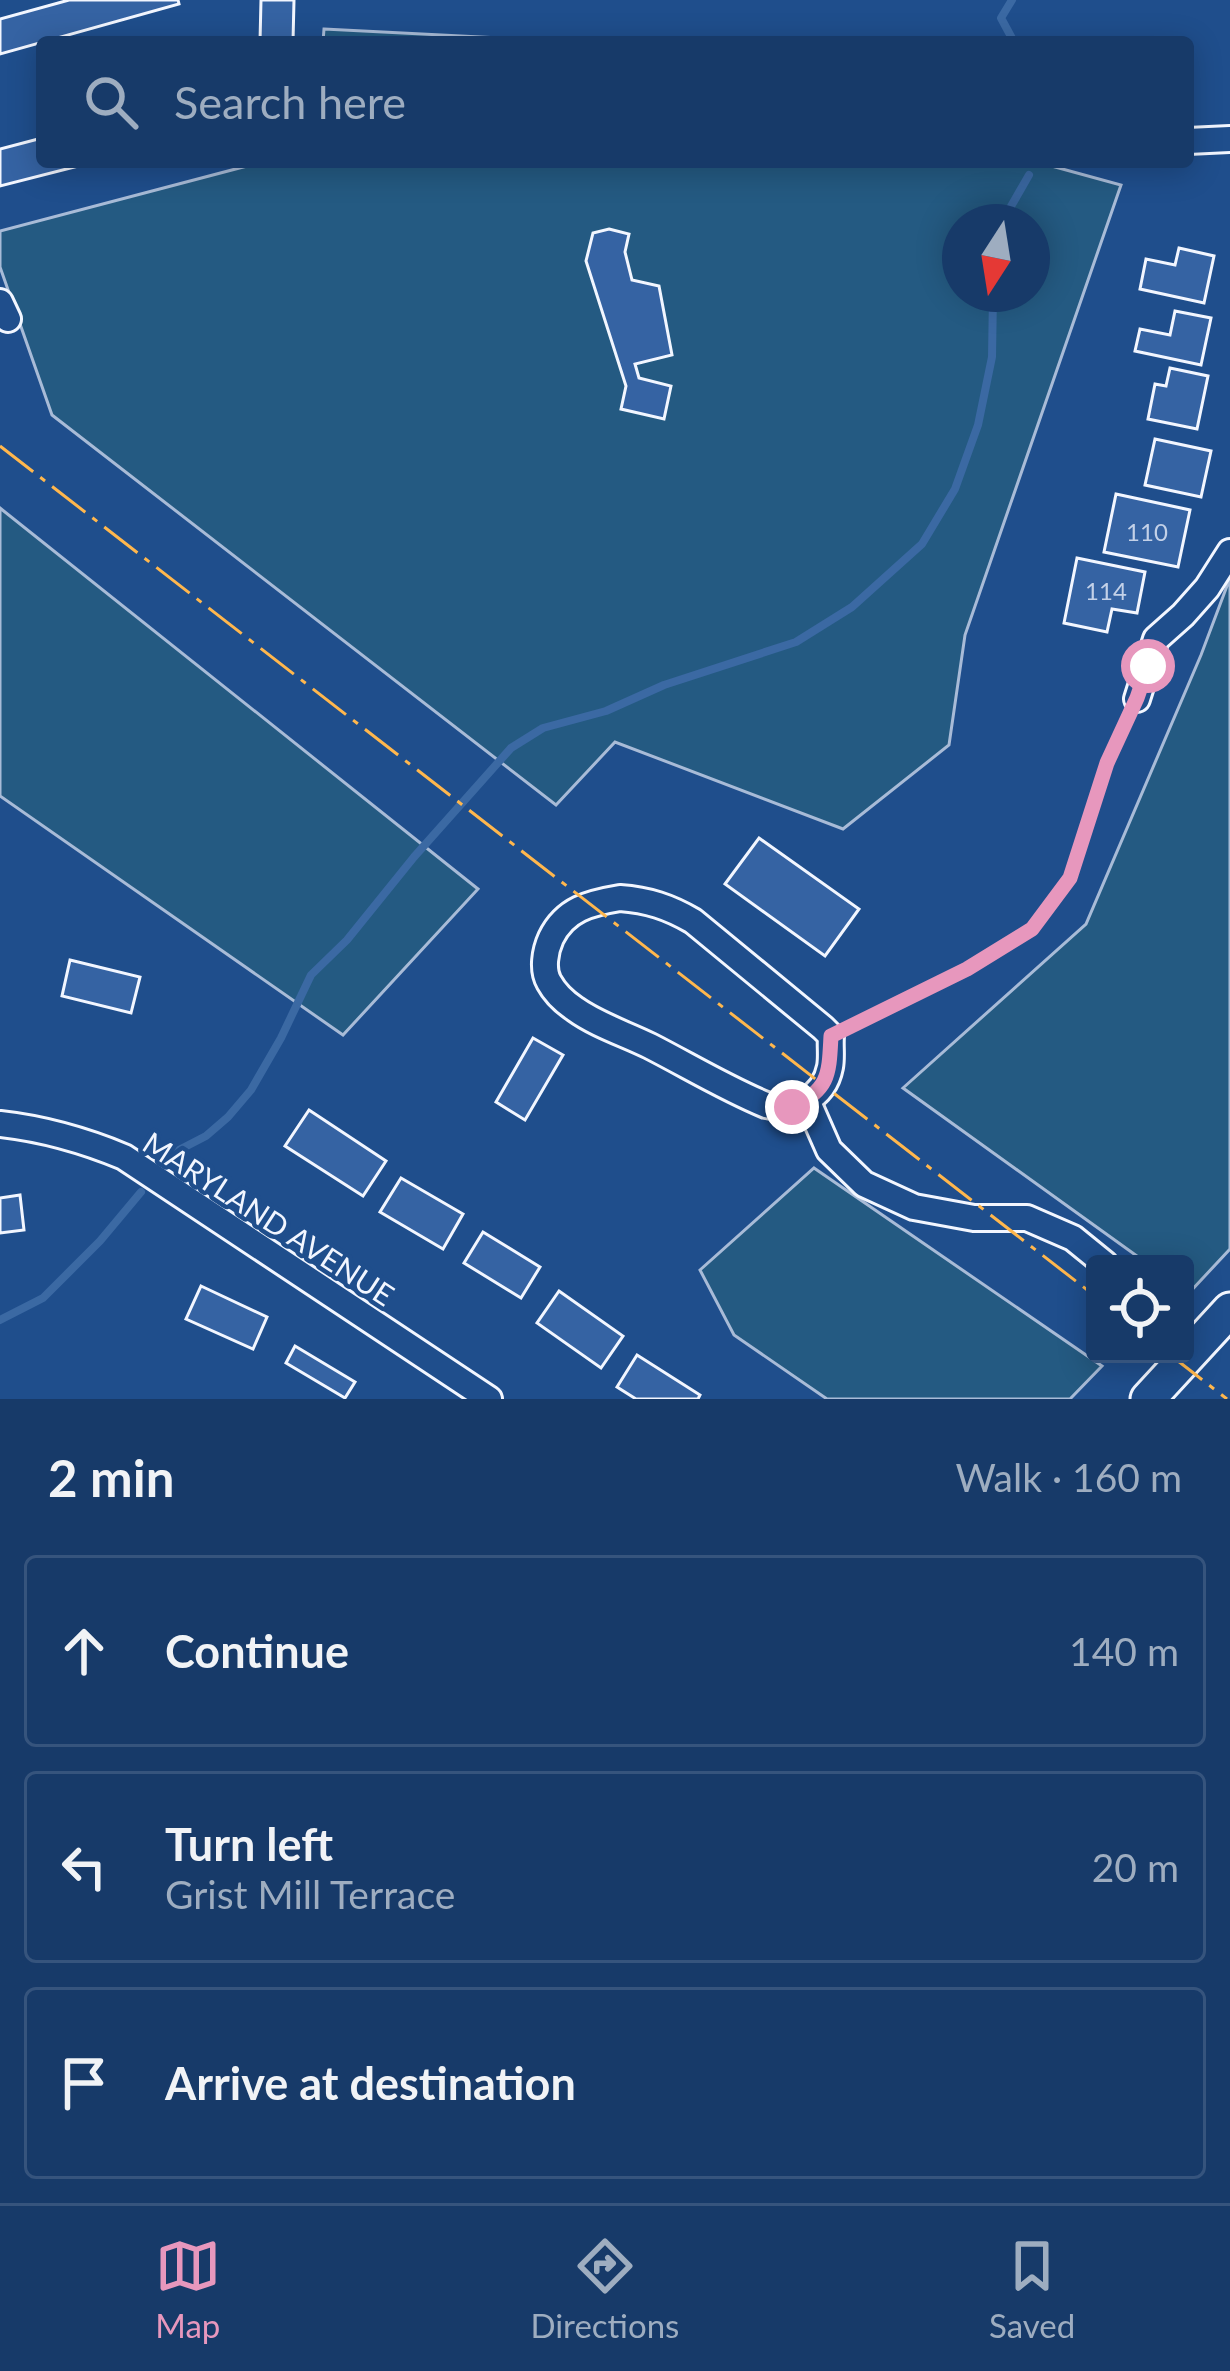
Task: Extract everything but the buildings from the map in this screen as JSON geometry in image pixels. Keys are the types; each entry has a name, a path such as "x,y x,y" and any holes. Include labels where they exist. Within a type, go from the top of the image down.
{"street":[{"path":"1194,141 1230,139"},
{"path":"1137,698 1156,639 1207,588 1230,552"},
{"path":"620,898 645,900 693,921 831,1036 827,1077 807,1100 792,1107 766,1105 592,1020 560,996 547,979 548,946 565,918 593,902 620,898"},
{"path":"807,1100 829,1150 864,1184 914,1207 974,1218 1027,1218 1073,1238 1095,1255"},
{"name":"MARYLAND AVENUE","path":"0,1124 39,1128 124,1157 489,1399"},
{"path":"1194,1333 1230,1310"},
{"path":"1148,1399 1173,1363"}],"path":[{"path":"831,1036 967,969 1032,929 1070,878 1107,763 1137,698"}],"shaded area":[{"path":"324,29 462,36 323,36"},
{"path":"239,168 1059,168 1121,185 965,635 949,745 843,829 615,742 556,805 52,415 0,267 0,231"},
{"path":"0,508 478,889 343,1035 0,796"},
{"path":"1230,578 1230,1249 1194,1288 1194,1255 1135,1255 903,1088 1086,924"},
{"path":"814,1168 1086,1355 1086,1363 1102,1366 1070,1399 827,1399 734,1335 700,1270"}],"waterway":[{"path":"1011,36 1001,18 1012,0"},
{"path":"1012,204 1029,175"},
{"path":"168,1160 206,1136 251,1090 311,975 347,940 511,748 543,728 606,711 664,685 796,642 852,607 922,544 955,489 978,425 992,357 993,312"},
{"path":"0,1320 43,1298 141,1192"}],"power":[{"path":"0,446 1086,1289"},
{"path":"1181,1363 1227,1399"}],"route":[{"path":"792,1107 819,1090 827,1077 831,1036 967,969 1032,929 1070,878 1107,763 1148,666"}]}
